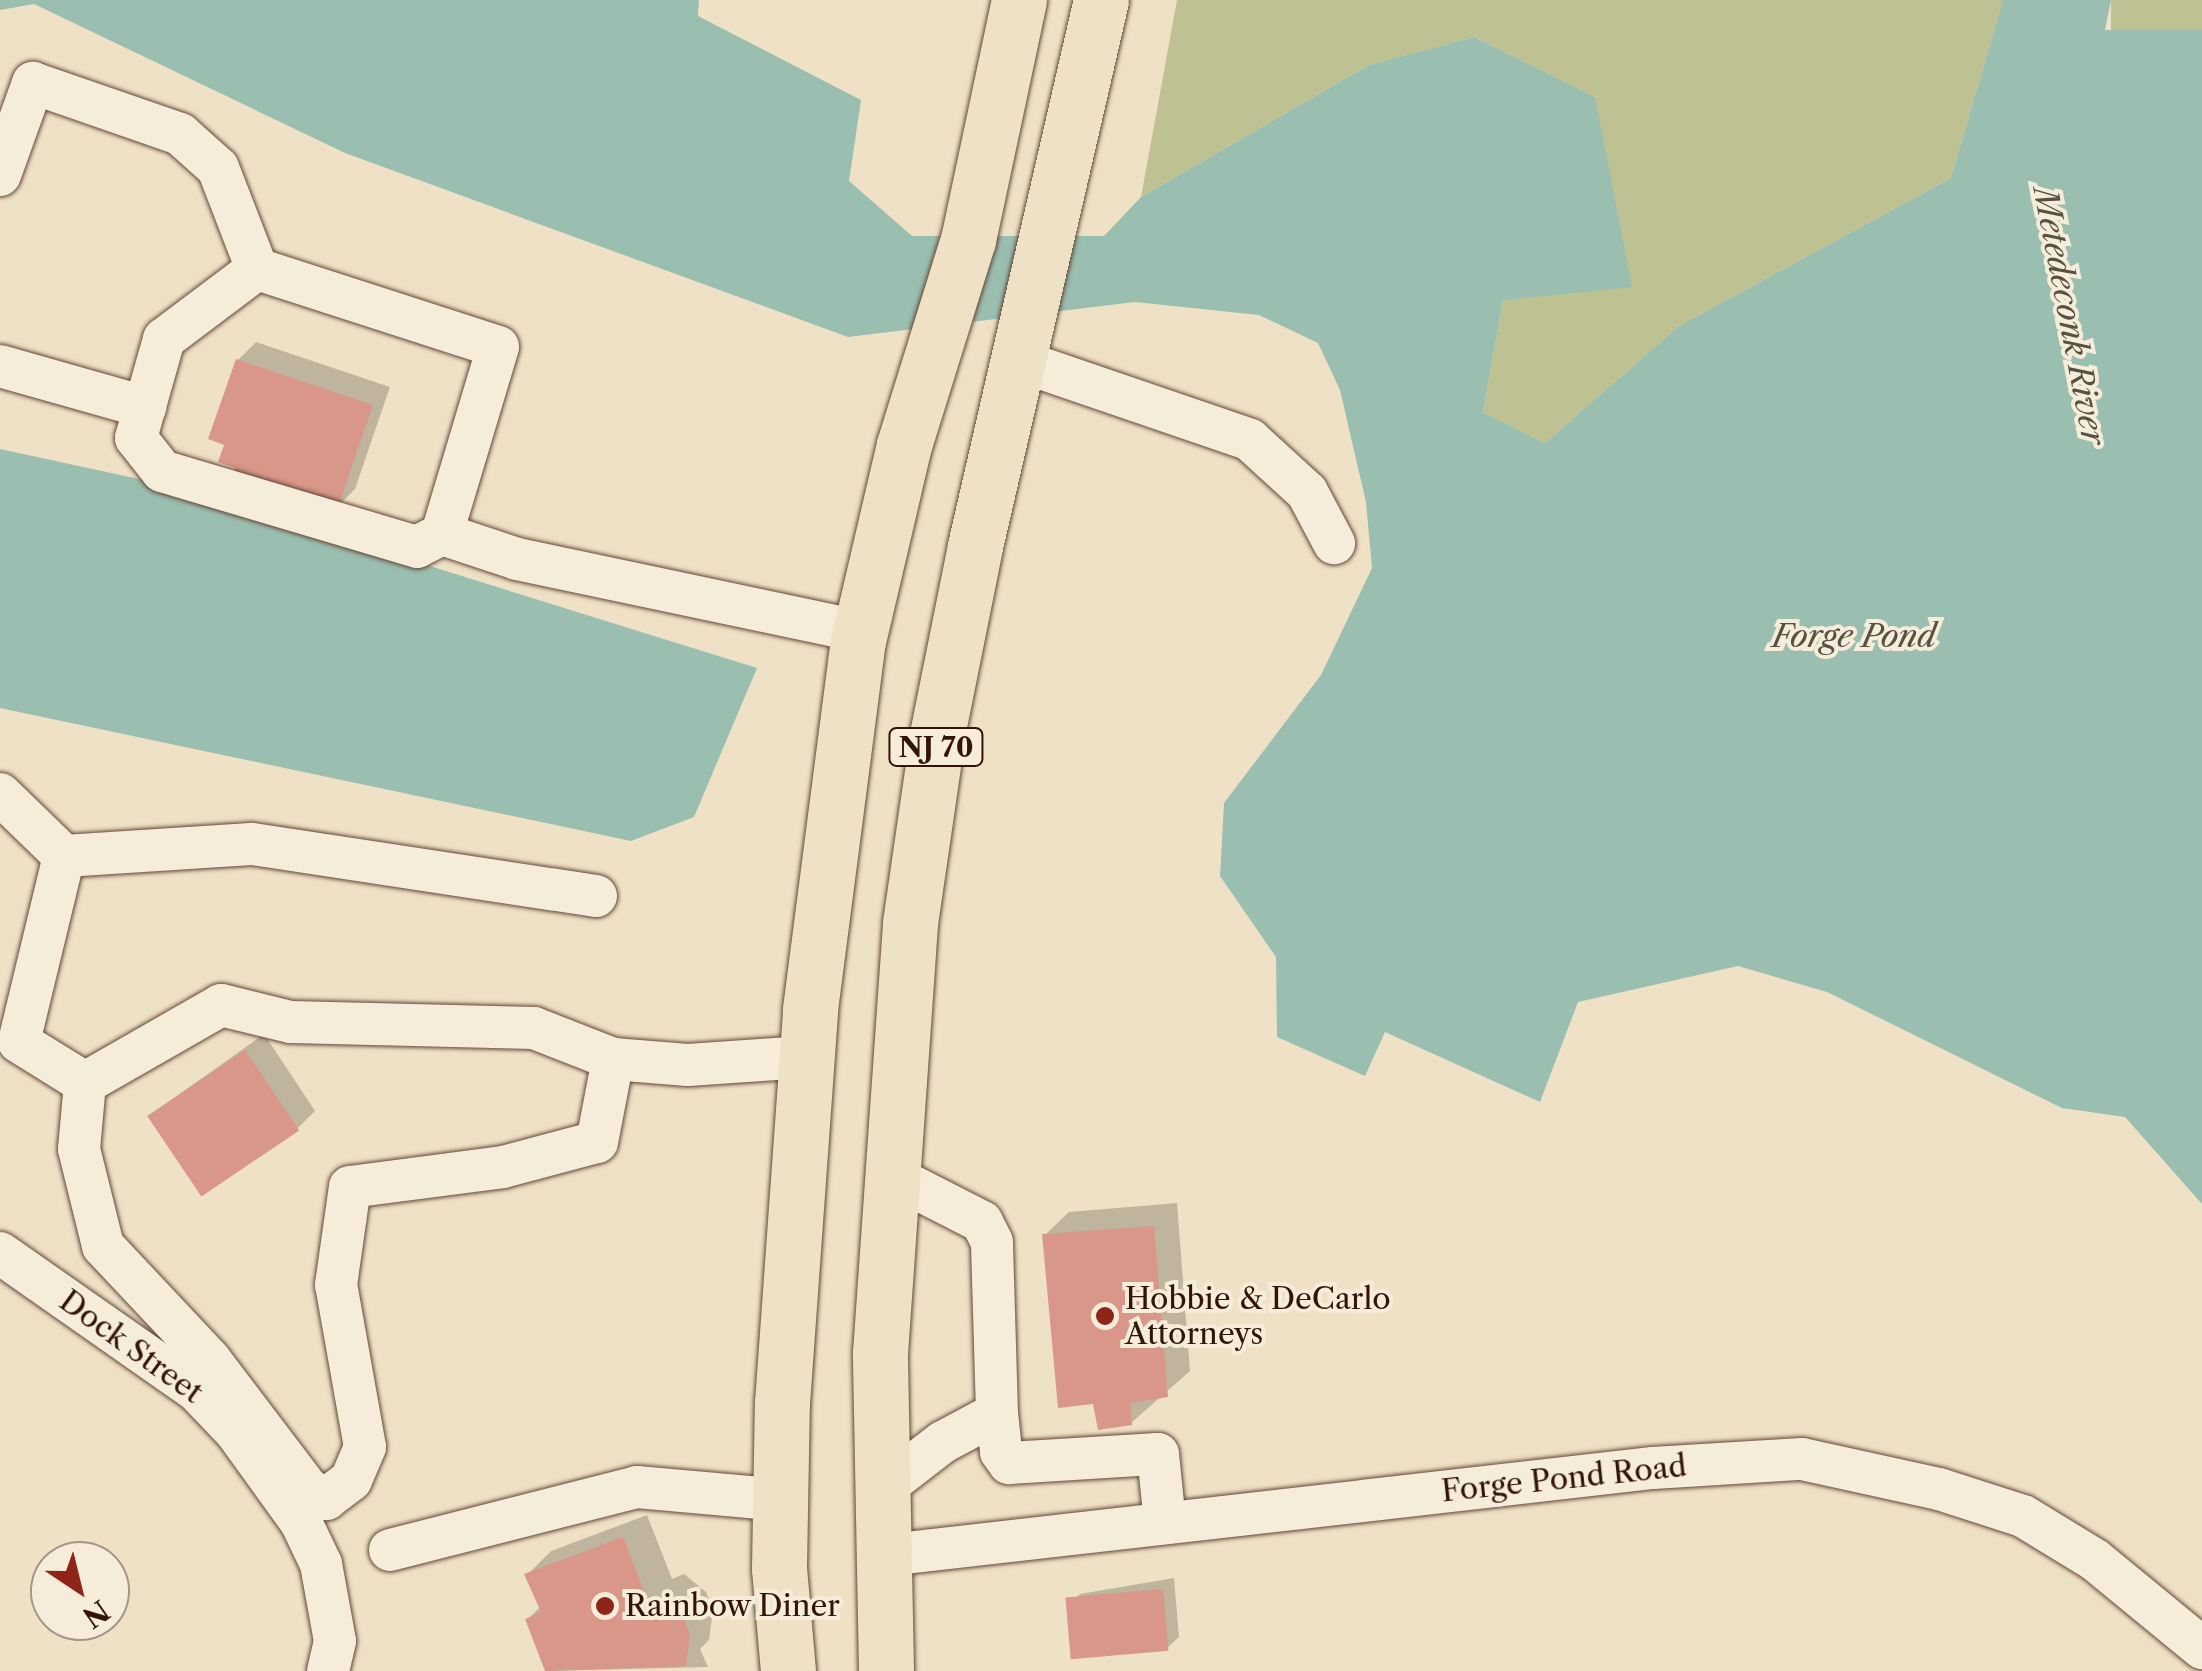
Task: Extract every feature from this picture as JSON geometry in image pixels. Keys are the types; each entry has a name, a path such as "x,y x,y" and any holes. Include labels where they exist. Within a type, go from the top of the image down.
{"highway":[{"name":"NJ 70","path":"788,1671 782,1500 806,1057 860,631 904,444 943,330 968,240 1019,0"},
{"name":"NJ 70","path":"886,1671 878,1492 888,1174 910,923 938,730 1021,343 1102,0"}],"street":[{"path":"0,175 33,83 180,134 218,168 257,268"},
{"path":"257,268 498,347 442,534 418,547 162,470 136,438 164,339 257,268"},
{"path":"1021,343 1250,440 1307,492 1334,543"},
{"path":"0,366 145,407"},
{"path":"442,534 535,563 860,631"},
{"path":"0,794 64,856 251,844 596,896"},
{"path":"64,856 10,1034 85,1083"},
{"path":"85,1083 222,1006 291,1022 534,1028 613,1058 688,1065 806,1057"},
{"path":"85,1083 79,1149 104,1246 210,1360 308,1490 326,1499 351,1480 366,1447 336,1285 350,1187 503,1167 597,1142 613,1058"},
{"path":"888,1174 982,1222 992,1242 997,1414 1001,1452 1009,1463 1158,1454 1164,1524"},
{"name":"Dock Street","path":"0,1253 197,1390 236,1432 301,1522 320,1564 336,1640 328,1671"},
{"path":"878,1492 943,1442 997,1414"},
{"name":"Forge Pond Road","path":"878,1556 1652,1468 1802,1460 1939,1489 2022,1516 2095,1560 2202,1648"},
{"path":"390,1550 485,1531 568,1500 637,1487 782,1500"}],"green space":[{"path":"1177,0 2003,0 1951,178 1679,326 1545,443 1483,412 1503,300 1595,97 1474,37 1369,65 1141,197"},
{"path":"2111,0 2202,0 2202,31 2111,31"}],"water":[{"name":"Forge Pond","path":"0,0 699,0 698,16 861,100 849,181 912,236 1104,236 1141,197 1369,65 1474,37 1595,97 1632,287 1503,300 1483,412 1545,443 1679,326 1951,178 2003,0 2111,0 2105,30 2202,30 2202,1204 2125,1117 2062,1108 1827,992 1738,966 1578,1002 1540,1102 1385,1032 1365,1076 1277,1037 1276,957 1220,876 1224,803 1321,675 1372,568 1366,502 1340,390 1318,343 1259,315 1135,302 848,337 345,153 34,4 0,10"},
{"path":"0,449 176,487 757,668 694,817 631,841 0,708"}],"building":[{"path":"236,359 373,405 337,510 233,474 235,468 218,462 224,445 208,439"},
{"path":"245,1050 299,1130 201,1196 147,1116"},
{"name":"Hobbie & DeCarlo Attorneys","path":"1154,1226 1168,1397 1130,1403 1132,1425 1098,1430 1093,1404 1058,1408 1042,1234"},
{"name":"Rainbow Diner","path":"623,1537 648,1601 659,1596 683,1616 690,1635 686,1666 545,1671 525,1619 541,1612 524,1574"},
{"path":"1163,1589 1168,1651 1071,1659 1065,1598"}],"place":[{"name":"Hobbie & DeCarlo Attorneys","path":"1105,1316"},
{"name":"Rainbow Diner","path":"605,1606"}],"water label":[{"name":"Metedeconk River","path":"2069,316"}]}
